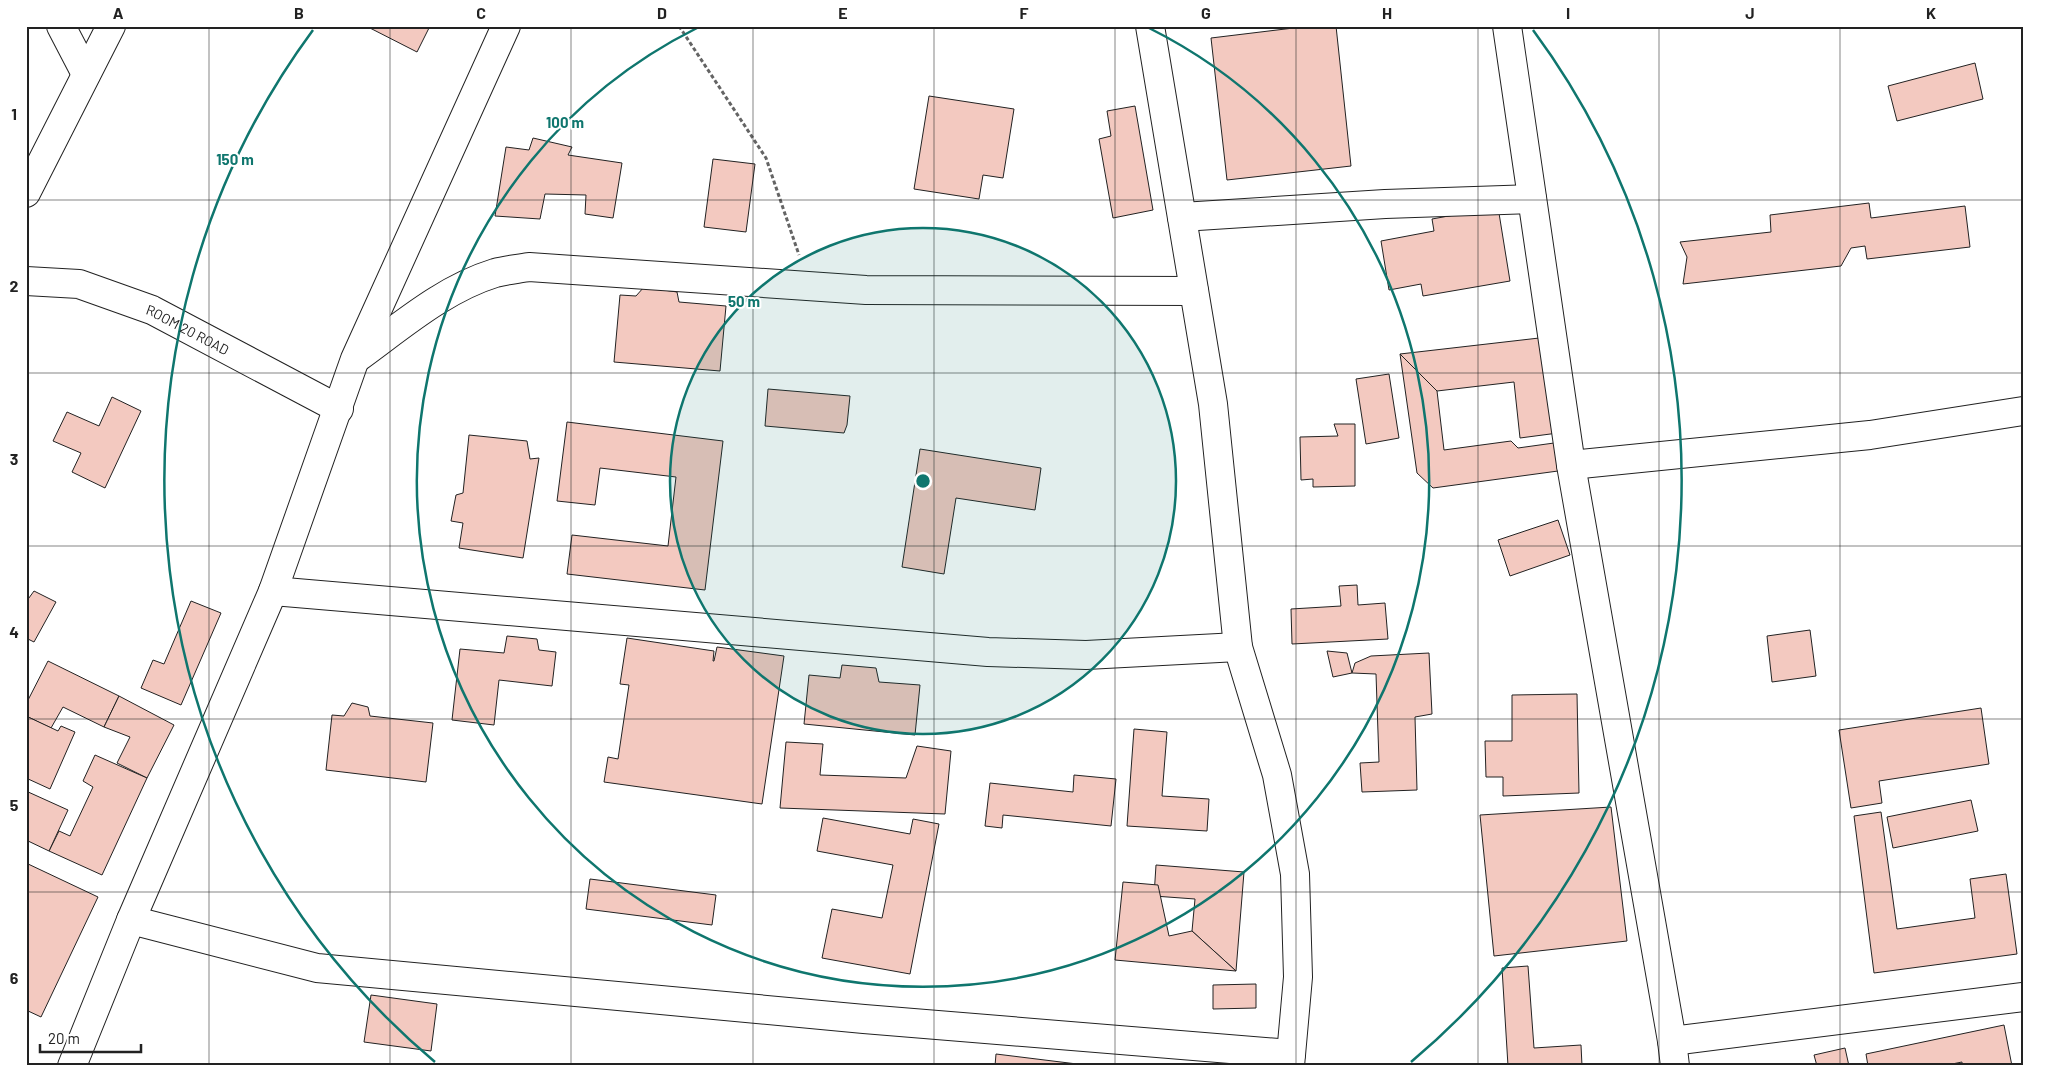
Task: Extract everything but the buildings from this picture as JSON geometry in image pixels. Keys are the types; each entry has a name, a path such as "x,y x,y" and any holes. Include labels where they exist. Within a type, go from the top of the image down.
{"street":[{"path":"61,26 86,74"},
{"path":"26,193 111,26"},
{"path":"72,1066 131,920 273,591 355,360 506,26"},
{"path":"131,920 317,968 1290,1060 1298,978 1294,874 1277,775 1238,647 1213,404 1150,26"},
{"path":"1507,26 1571,465 1674,1054 2023,997"},
{"path":"1182,217 1385,204 1532,200"},
{"path":"355,360 426,308 460,288 495,273 529,267 866,290 1194,291"},
{"name":"ROOM 20 ROAD","path":"26,281 79,284 152,310 339,409"},
{"path":"1571,465 1870,435 2023,411"},
{"path":"273,591 988,652 1086,655 1238,647"}],"path":[{"path":"679,26 766,158 810,286"}]}
